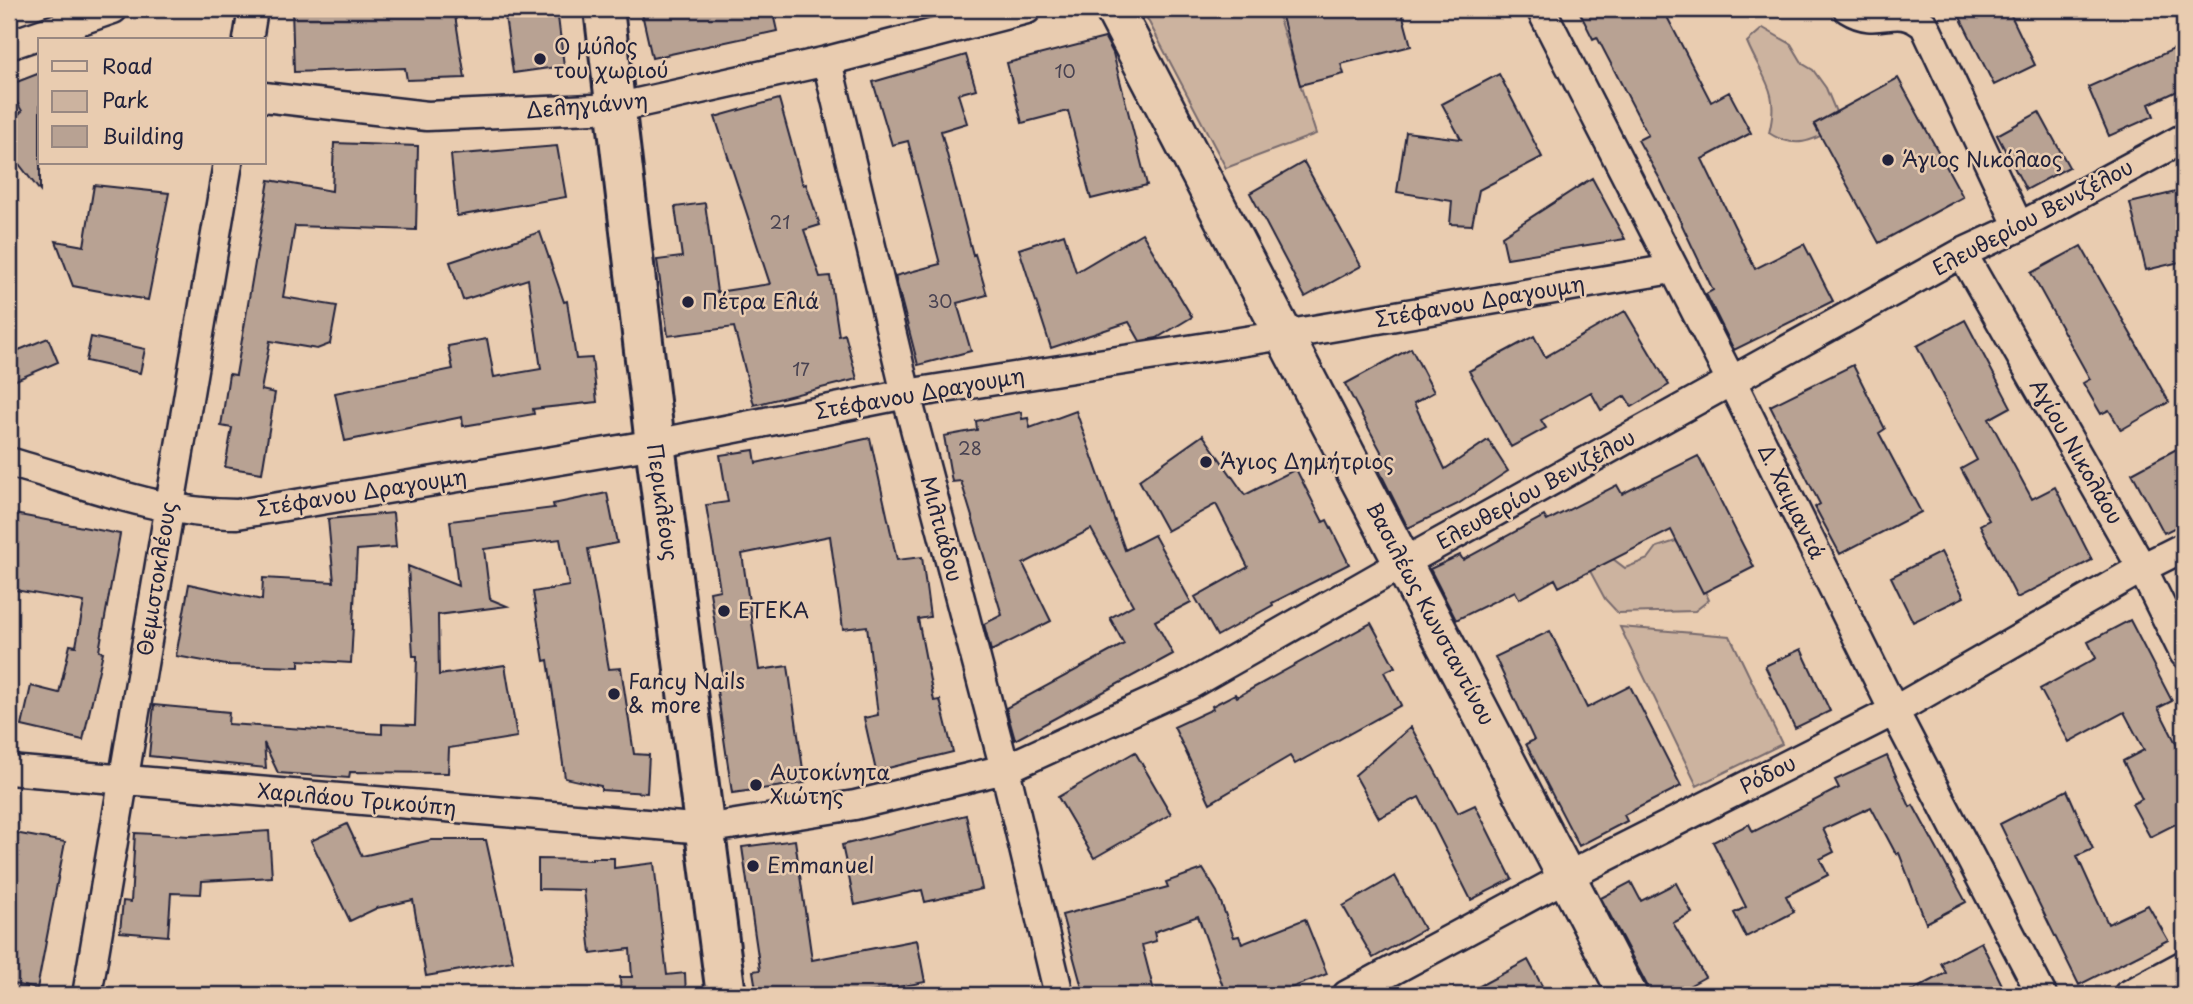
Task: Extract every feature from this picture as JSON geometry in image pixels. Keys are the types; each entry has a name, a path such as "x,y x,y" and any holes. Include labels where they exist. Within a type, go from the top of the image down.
{"main road":[{"name":"Περικλέους","path":"604,9 655,444 726,995"}],"street":[{"path":"9,45 113,9"},
{"path":"248,38 253,9"},
{"name":"Δεληγιάννη","path":"266,97 427,116 615,108 827,61 1027,9"},
{"name":"Βασιλέως Κωνσταντίνου","path":"1114,9 1628,995"},
{"name":"Δ. Χαιμαντά","path":"1541,9 1732,382 1894,711 2042,995"},
{"path":"1848,9 1864,17 1904,11 1915,16 1925,26 2019,227"},
{"name":"Μιλτιάδου","path":"827,61 906,394 1005,769 1059,995"},
{"name":"Ελευθερίου Βενιζέλου","path":"705,829 855,805 1005,769 1189,685 1962,253 2019,227 2184,138"},
{"name":"Θεμιστοκλέους","path":"87,995 228,164"},
{"name":"Αγίου Νικολάου","path":"1962,253 2142,568 2184,653"},
{"name":"Στέφανου Δραγουμη","path":"9,462 169,508 203,514 237,514 655,444 906,394 1284,335 1672,269"},
{"name":"Ρόδου","path":"1347,995 1566,877 1894,711 2142,568 2184,547"},
{"name":"Χαριλάου Τρικούπη","path":"9,770 705,829"},
{"path":"2128,995 2184,965"}],"green space":[{"path":"1142,9 1276,9 1316,134 1226,168"},
{"path":"1763,28 1791,44 1803,64 1813,70 1826,88 1839,119 1837,128 1803,142 1787,141 1769,133 1772,118 1771,95 1747,42"},
{"path":"1563,521 1625,568 1648,559 1657,547 1676,541 1692,563 1709,600 1695,611 1618,613 1605,599"},
{"path":"1620,627 1730,636 1782,744 1697,786"}],"building":[{"path":"292,9 454,9 465,78 407,80 405,68 294,72"},
{"path":"504,9 557,9 564,66 513,73"},
{"path":"641,9 772,9 777,31 652,58"},
{"path":"1280,9 1401,9 1411,46 1341,64 1344,74 1300,85"},
{"path":"1578,9 1663,9 1711,102 1729,92 1751,133 1702,159 1755,269 1804,244 1833,301 1734,350 1706,294 1713,290 1661,181 1638,140 1648,135 1597,37 1593,39"},
{"path":"1956,9 2008,9 2035,65 1994,85"},
{"path":"1105,38 1113,53 1147,185 1091,199 1068,111 1022,123 1007,63"},
{"path":"2174,49 2184,72 2184,88 2149,104 2154,116 2109,136 2088,87"},
{"path":"966,55 976,89 958,94 967,123 941,131 973,255 975,254 987,295 957,303 971,351 918,365 895,276 940,264 908,141 892,145 873,82"},
{"path":"38,74 40,191 9,151 9,123 22,111 9,85"},
{"path":"1499,74 1542,157 1479,190 1472,225 1450,224 1452,201 1397,192 1406,132 1461,139 1442,104"},
{"name":"Άγιος Νικόλαος","path":"1898,78 1963,197 1879,243 1814,124"},
{"path":"779,99 803,185 806,184 820,225 804,230 820,277 830,276 839,336 845,334 857,379 754,405 734,327 668,336 657,260 682,257 675,207 705,203 717,292 770,284 715,117"},
{"path":"2039,112 2069,167 2026,190 1997,135"},
{"path":"334,143 418,146 416,230 295,226 283,297 337,306 330,344 317,349 270,341 261,390 275,393 262,473 225,467 232,428 221,426 229,374 236,375 269,180 332,191"},
{"path":"557,146 566,197 457,216 451,155"},
{"path":"1304,162 1361,266 1305,297 1250,193"},
{"path":"1592,178 1625,239 1507,258 1502,236"},
{"path":"94,185 169,193 148,300 73,286 56,241 84,246"},
{"path":"2184,190 2184,261 2146,270 2130,203"},
{"path":"540,232 564,302 567,301 576,359 592,358 597,402 533,409 534,414 463,426 462,417 345,441 335,393 453,369 448,346 487,339 494,377 541,369 528,279 463,300 450,262"},
{"path":"1142,233 1192,317 1157,338 1140,341 1129,322 1051,348 1019,249 1064,234 1076,272"},
{"path":"2081,246 2169,402 2121,430 2109,410 2101,414 2083,383 2090,379 2031,273"},
{"path":"1625,311 1669,385 1632,407 1625,396 1601,410 1591,392 1541,420 1546,428 1511,447 1469,371 1534,336 1545,357"},
{"path":"1965,320 2011,407 1989,419 2032,499 2055,487 2092,560 2017,598 1980,525 1989,520 1961,469 1977,460 1917,346"},
{"path":"91,337 145,349 140,373 86,361"},
{"path":"48,338 58,362 9,383 9,354"},
{"path":"1411,348 1434,392 1414,403 1445,469 1488,440 1508,471 1458,504 1408,528 1375,462 1384,457 1345,384"},
{"path":"1853,365 1885,429 1879,433 1921,512 1840,554 1815,507 1820,504 1770,406"},
{"path":"1076,411 1125,550 1154,535 1191,602 1155,621 1173,654 1015,740 1006,708 1124,644 1110,618 1133,605 1091,529 1023,564 1051,621 991,651 984,624 1002,615 961,481 952,482 944,436 977,430 976,421 1021,412 1022,419 1028,418 1030,428"},
{"path":"1203,435 1245,495 1296,469 1323,522 1327,520 1349,564 1272,603 1273,605 1217,636 1195,597 1248,567 1216,504 1167,531 1139,480"},
{"path":"870,438 897,560 922,557 930,617 918,619 934,701 940,700 953,752 876,771 864,718 878,715 867,626 843,629 830,536 742,554 759,670 788,666 805,783 732,793 715,677 723,676 710,592 720,590 706,505 728,502 720,455 754,450 756,463"},
{"path":"2184,445 2184,523 2164,533 2132,473"},
{"path":"1698,456 1754,567 1703,593 1671,530 1559,587 1555,579 1519,599 1515,591 1456,620 1430,569 1460,555 1463,560 1544,516 1547,521 1617,485 1622,494"},
{"path":"607,493 617,543 588,549 609,669 621,668 634,754 649,755 647,793 601,790 601,786 565,778 548,660 544,661 533,592 569,586 560,539 484,549 490,599 507,606 438,615 439,675 505,665 517,737 449,748 448,773 350,772 349,778 278,773 264,743 266,768 149,756 154,705 229,712 228,724 382,734 382,724 415,725 417,656 413,656 408,566 458,586 450,521 554,508 553,504"},
{"path":"9,513 120,534 99,651 103,652 83,740 22,726 31,686 59,693 70,645 76,646 84,602 9,589"},
{"path":"393,513 396,547 357,550 351,663 299,660 299,667 226,665 176,656 189,584 262,600 263,578 334,582 328,519"},
{"path":"1941,552 1964,597 1913,622 1891,577"},
{"path":"2130,620 2172,701 2158,708 2184,759 2184,820 2150,837 2132,804 2142,799 2123,761 2144,750 2124,712 2069,742 2040,689 2096,658 2088,642"},
{"path":"1371,623 1395,667 1384,672 1401,705 1295,764 1290,756 1210,803 1174,727 1213,709 1212,706 1235,694 1237,697"},
{"path":"1550,631 1587,708 1630,686 1681,786 1624,815 1627,821 1579,846 1526,744 1534,740 1495,657"},
{"path":"1801,649 1830,711 1795,728 1765,666"},
{"path":"1411,727 1458,813 1475,805 1512,879 1471,900 1419,797 1379,818 1355,775"},
{"path":"1135,752 1171,814 1094,858 1058,797"},
{"path":"1887,756 1910,807 1913,805 1966,902 1926,923 1899,853 1896,854 1871,807 1823,829 1834,852 1820,859 1828,875 1786,896 1794,912 1746,937 1734,913 1746,907 1713,842 1749,824 1753,832 1839,788 1835,780"},
{"path":"2067,790 2093,849 2077,856 2108,924 2148,905 2168,940 2079,985 2000,824"},
{"path":"966,815 982,889 925,902 922,890 855,905 842,845"},
{"path":"347,824 362,856 431,840 486,840 513,961 426,976 413,900 377,908 350,921 311,841"},
{"path":"269,831 272,877 202,881 201,894 171,893 168,936 120,932 123,901 131,902 135,833 190,836"},
{"path":"9,832 65,842 37,989 9,983"},
{"path":"795,840 812,960 917,940 925,982 856,995 757,995 753,971 760,970 742,847"},
{"path":"614,858 614,868 654,863 667,975 685,973 686,995 621,995 620,977 632,977 630,949 591,954 584,890 538,889 538,859"},
{"path":"1203,869 1217,892 1234,937 1239,936 1242,944 1305,919 1327,974 1273,995 1226,995 1198,916 1154,932 1156,941 1142,945 1155,995 1084,995 1062,915 1168,887 1166,882"},
{"path":"1395,876 1424,929 1373,958 1343,906"},
{"path":"1631,882 1641,901 1676,883 1692,913 1673,923 1705,977 1687,987 1692,995 1649,995 1647,985 1601,898"},
{"path":"1981,942 2007,995 1904,995 1946,973 1941,963"},
{"path":"1528,960 1547,995 1463,995"}],"place":[{"name":"Ο μύλος του χωριού","path":"540,59"},
{"name":"Άγιος Νικόλαος","path":"1888,160"},
{"name":"Πέτρα Ελιά","path":"688,302"},
{"name":"Άγιος Δημήτριος","path":"1206,462"},
{"name":"ΕΤΕΚΑ","path":"724,611"},
{"name":"Fancy Nails & more","path":"614,694"},
{"name":"Αυτοκίνητα Χιώτης","path":"756,785"},
{"name":"Emmanuel","path":"753,866"}]}
